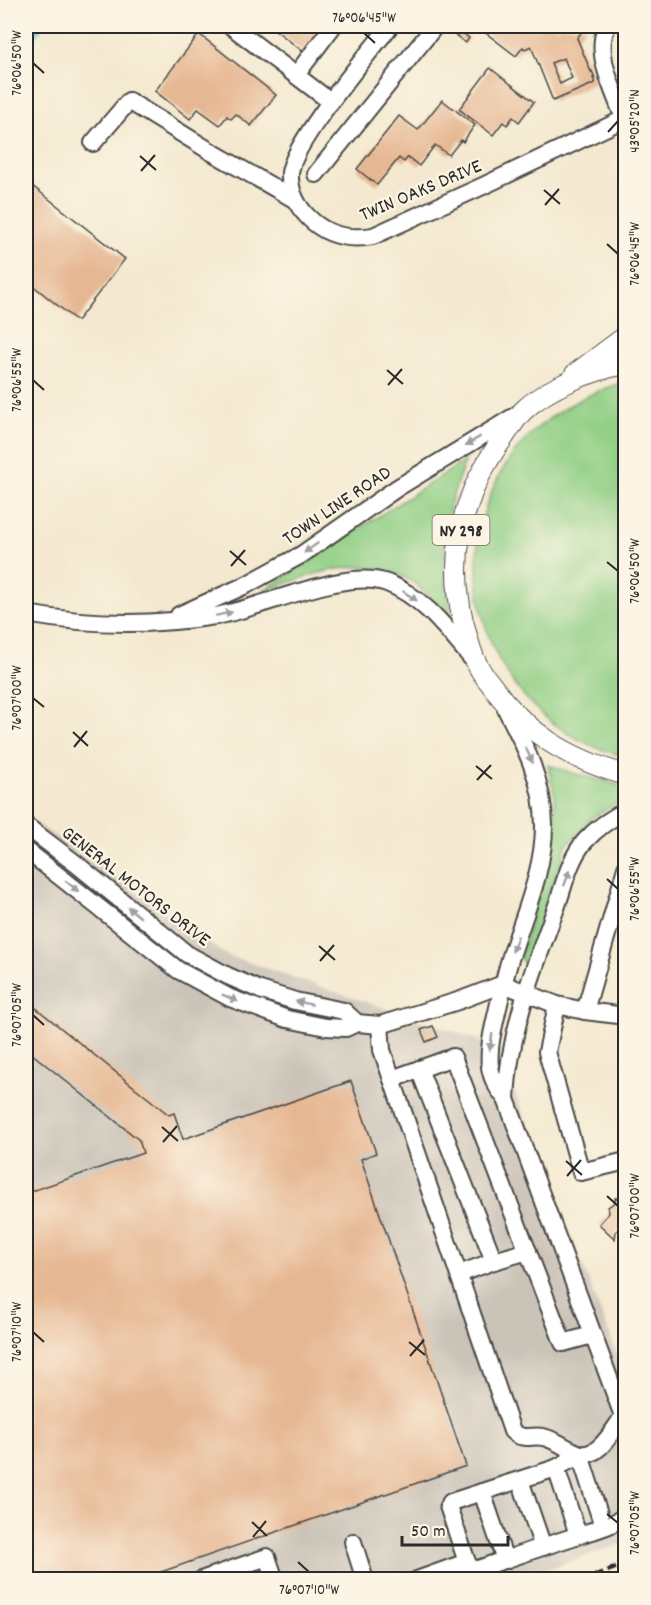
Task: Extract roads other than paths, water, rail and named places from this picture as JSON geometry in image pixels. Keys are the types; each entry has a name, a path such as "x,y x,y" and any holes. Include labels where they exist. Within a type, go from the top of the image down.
{"main road":[{"name":"NY 298","path":"626,336 524,411 492,453 480,474 464,512 456,575 460,607 476,664 503,703 538,735 588,762 626,776"},
{"path":"563,383 626,364"}],"street":[{"path":"231,26 331,102"},
{"path":"296,75 333,26"},
{"path":"294,199 290,173 299,149 331,102 390,26"},
{"path":"607,26 603,51 605,66 625,119"},
{"path":"316,174 431,27"},
{"name":"TWIN OAKS DRIVE","path":"93,143 129,101 294,199 312,220 325,230 336,236 360,238 373,236 625,119"},
{"name":"TOWN LINE ROAD","path":"166,621 246,585 301,555 397,488 524,411"},
{"name":"TOWN LINE ROAD","path":"26,614 67,621 123,624 216,616 261,606 332,582 375,579 388,583 411,596 432,613 476,664"},
{"path":"503,703 532,761 541,791 544,825 543,851 503,984 489,1055 491,1070 496,1085 506,1099 624,1421 593,1453 580,1455 556,1468 451,1502 448,1506 467,1562 476,1570 620,1520 626,1515"},
{"path":"506,1099 507,1075 513,1042 536,961 574,859 585,841 614,817 626,811"},
{"name":"GENERAL MOTORS DRIVE","path":"26,826 75,863 175,946 195,959 260,990 295,1001 344,1011 357,1023"},
{"name":"GENERAL MOTORS DRIVE","path":"26,850 178,970 211,989 287,1019 326,1027 346,1028 357,1023 380,1025 458,1001 503,984"},
{"path":"585,1011 626,868"},
{"path":"503,984 557,1005 626,1016"},
{"path":"557,1005 547,1052 581,1172 626,1161"},
{"path":"380,1025 382,1050 512,1431 523,1438 550,1439 580,1455 603,1526"},
{"path":"392,1079 453,1057 563,1343 592,1335"},
{"path":"419,1069 494,1261"},
{"path":"459,1274 528,1251"},
{"path":"556,1468 578,1535"},
{"path":"520,1480 543,1547"},
{"path":"482,1492 505,1560"},
{"path":"353,1542 365,1580"},
{"path":"201,1580 267,1557 275,1580"},
{"path":"417,1580 467,1562"}],"waterway":[{"path":"26,45 42,26"}],"railway":[{"path":"582,1580 626,1564"}]}
